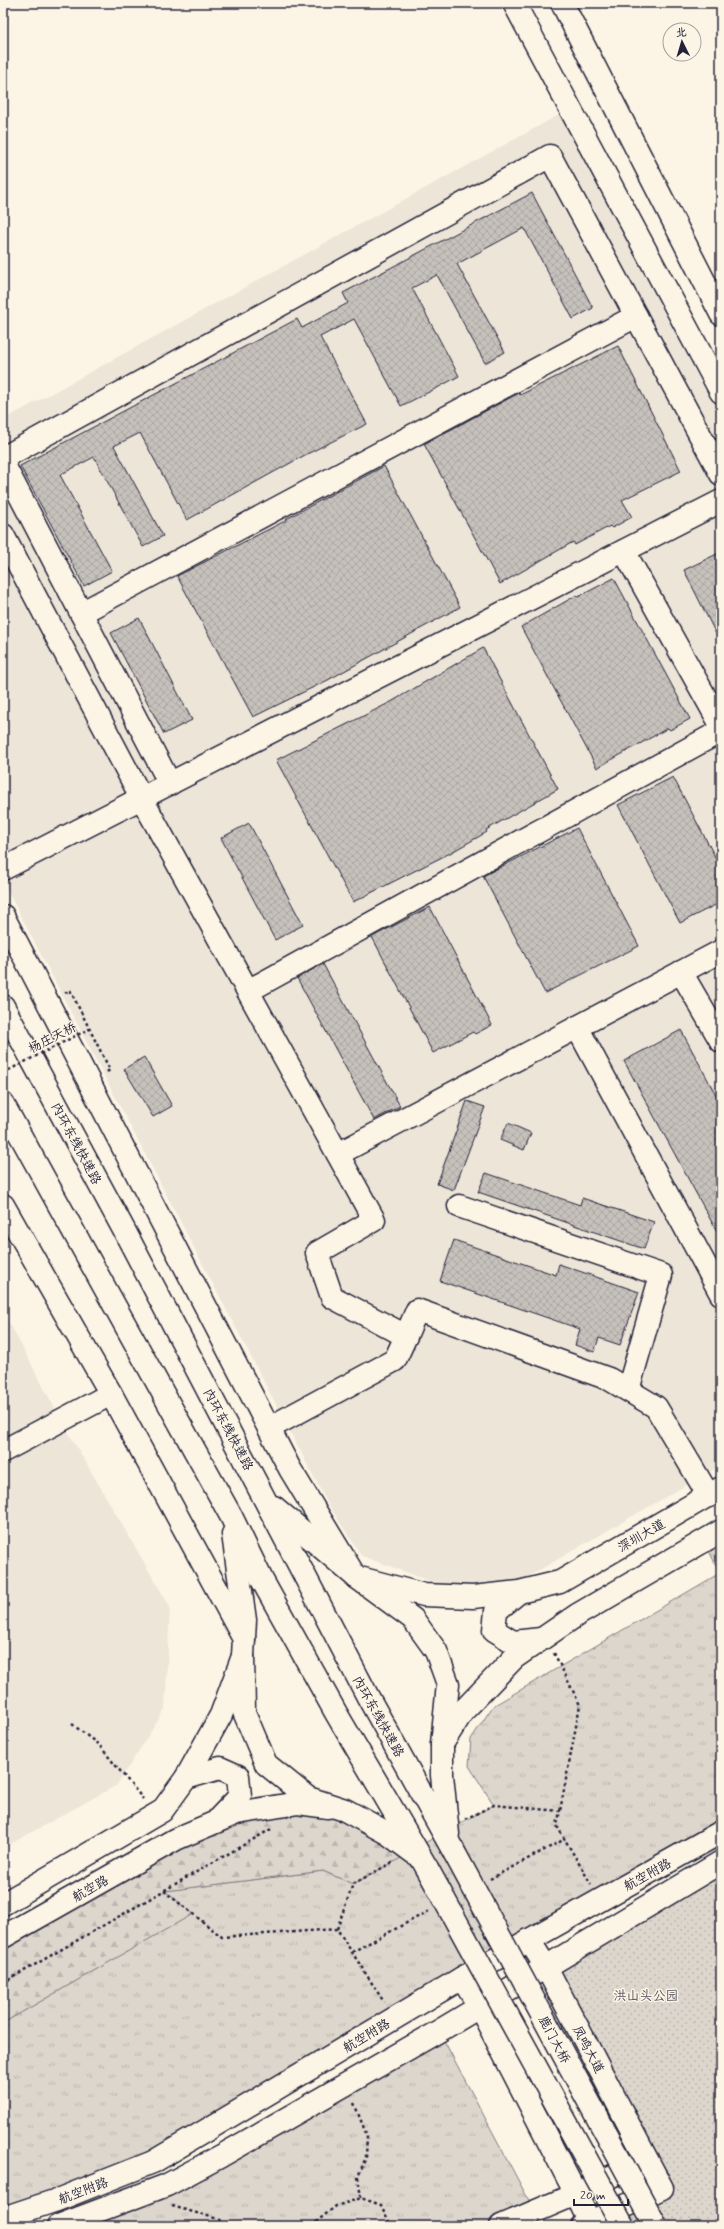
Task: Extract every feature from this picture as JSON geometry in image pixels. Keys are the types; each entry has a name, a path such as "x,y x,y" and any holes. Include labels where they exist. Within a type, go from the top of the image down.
{"main road":[{"path":"514,3 721,392"},
{"path":"562,3 721,314"},
{"path":"3,458 550,156 721,474"},
{"path":"81,613 636,316"},
{"path":"3,463 170,784"},
{"path":"3,869 721,501"},
{"path":"3,535 142,798 374,1220 317,1253 332,1297 406,1336"},
{"path":"624,551 721,725"},
{"path":"248,991 721,731"},
{"path":"3,916 290,1469 356,1577"},
{"path":"338,1154 721,951"},
{"path":"681,972 721,1041"},
{"name":"内环东线快速路","path":"3,1006 128,1236 267,1501 364,1691 450,1841"},
{"path":"577,1027 721,1294"},
{"path":"3,1104 230,1516 262,1580 420,1859 623,2226"},
{"path":"3,1205 110,1394 243,1648 221,1715 186,1778 158,1813 3,1904"},
{"path":"459,1206 661,1275 628,1390"},
{"path":"269,1428 396,1360 417,1310 609,1379 656,1407 715,1492"},
{"path":"3,1451 110,1394"},
{"name":"深圳大道","path":"356,1577 424,1595 473,1597 519,1592 560,1582 715,1492"},
{"path":"267,1501 356,1577 413,1619 436,1651 448,1684 442,1744 442,1775 450,1841"},
{"path":"230,1516 245,1620 243,1648 244,1712 266,1764 308,1798 345,1810 387,1833 420,1859"},
{"path":"442,1744 463,1711 514,1658 577,1615 721,1531"},
{"path":"519,1592 496,1611 494,1630 514,1642 544,1638"},
{"path":"186,1778 220,1768 238,1776 240,1796 215,1822"},
{"name":"航空路","path":"3,1937 176,1839 237,1813 298,1803 345,1810"},
{"name":"航空附路","path":"3,2218 57,2200 153,2162 462,1978 721,1832"},
{"name":"鹿门大桥","path":"450,1841 656,2226"},
{"name":"航空附路","path":"58,2226 167,2185 345,2085 721,1862"},
{"name":"凤鸣大道","path":"529,1940 546,1967 662,2188 586,2224"},
{"path":"462,1978 479,2006 576,2194 586,2224"},
{"path":"501,2226 576,2194 647,2160"}],"path":[{"path":"70,990 110,1070"},
{"name":"杨庄天桥","path":"3,1073 89,1029"},
{"path":"544,1638 580,1705 557,1826 601,1900"},
{"path":"72,1724 99,1745 158,1813"},
{"path":"450,1841 494,1805 560,1811"},
{"path":"3,1983 280,1825"},
{"path":"337,1929 353,1884 420,1859"},
{"path":"164,1891 222,1937 337,1929"},
{"path":"337,1929 394,2018"},
{"path":"345,2085 361,2117 367,2136 366,2157 358,2177 361,2198"},
{"path":"311,2226 336,2206 361,2198 381,2205 391,2226"},
{"path":"165,2205 179,2206 218,2218 227,2226"}],"shaded area":[{"path":"568,110 721,401 721,1465 508,1588 441,1585 362,1556 328,1504 3,882 3,420"},
{"path":"3,1311 61,1420 170,1607 165,1709 117,1785 3,1848"}],"green space":[{"path":"721,1531 721,1832 216,2126 3,2218 3,2023 192,1914 164,1891 323,1871 353,1884 494,1805 469,1766 471,1739 493,1706 720,1573 704,1541"},
{"path":"345,1810 412,1852 353,1884 323,1871 165,1891 193,1914 3,2023 3,1937 237,1813"},
{"name":"洪山头公园","path":"721,1862 721,2226 576,2226 662,2188 546,1967"},
{"path":"439,2031 535,2212 501,2226 58,2226 167,2185"}],"building":[{"path":"532,193 593,308 573,319 524,228 457,264 505,352 485,363 437,275 412,288 459,376 439,387 401,406 354,319 320,337 367,424 305,455 187,520 140,433 114,446 163,536 143,547 94,457 60,475 112,571 84,586 20,466 297,319 302,328 348,303 343,293"},
{"path":"618,346 681,471 622,500 632,517 612,528 610,526 575,545 573,542 500,584 424,444 519,393 520,395"},
{"path":"384,466 460,607 328,680 253,717 177,576 287,520 286,519"},
{"path":"721,552 721,644 684,570"},
{"path":"614,578 690,719 670,730 668,728 597,768 521,627 577,595 578,597"},
{"path":"139,618 192,720 164,734 111,633"},
{"path":"483,648 558,789 486,830 487,832 450,853 353,902 276,760 391,702"},
{"path":"673,777 721,868 721,902 680,923 618,805"},
{"path":"249,823 303,925 275,940 221,838"},
{"path":"577,828 639,946 545,993 483,876"},
{"path":"430,907 492,1025 475,1034 473,1032 433,1053 372,937"},
{"path":"323,964 400,1106 374,1120 297,978"},
{"path":"681,1030 721,1104 721,1239 624,1061"},
{"path":"144,1057 172,1106 153,1117 124,1069"},
{"path":"467,1101 485,1107 454,1190 437,1184"},
{"path":"508,1123 531,1133 524,1150 500,1140"},
{"path":"486,1173 580,1205 582,1198 654,1222 644,1249 478,1192"},
{"path":"454,1240 556,1275 559,1264 639,1292 620,1345 599,1338 594,1352 575,1345 580,1329 440,1281"}]}
